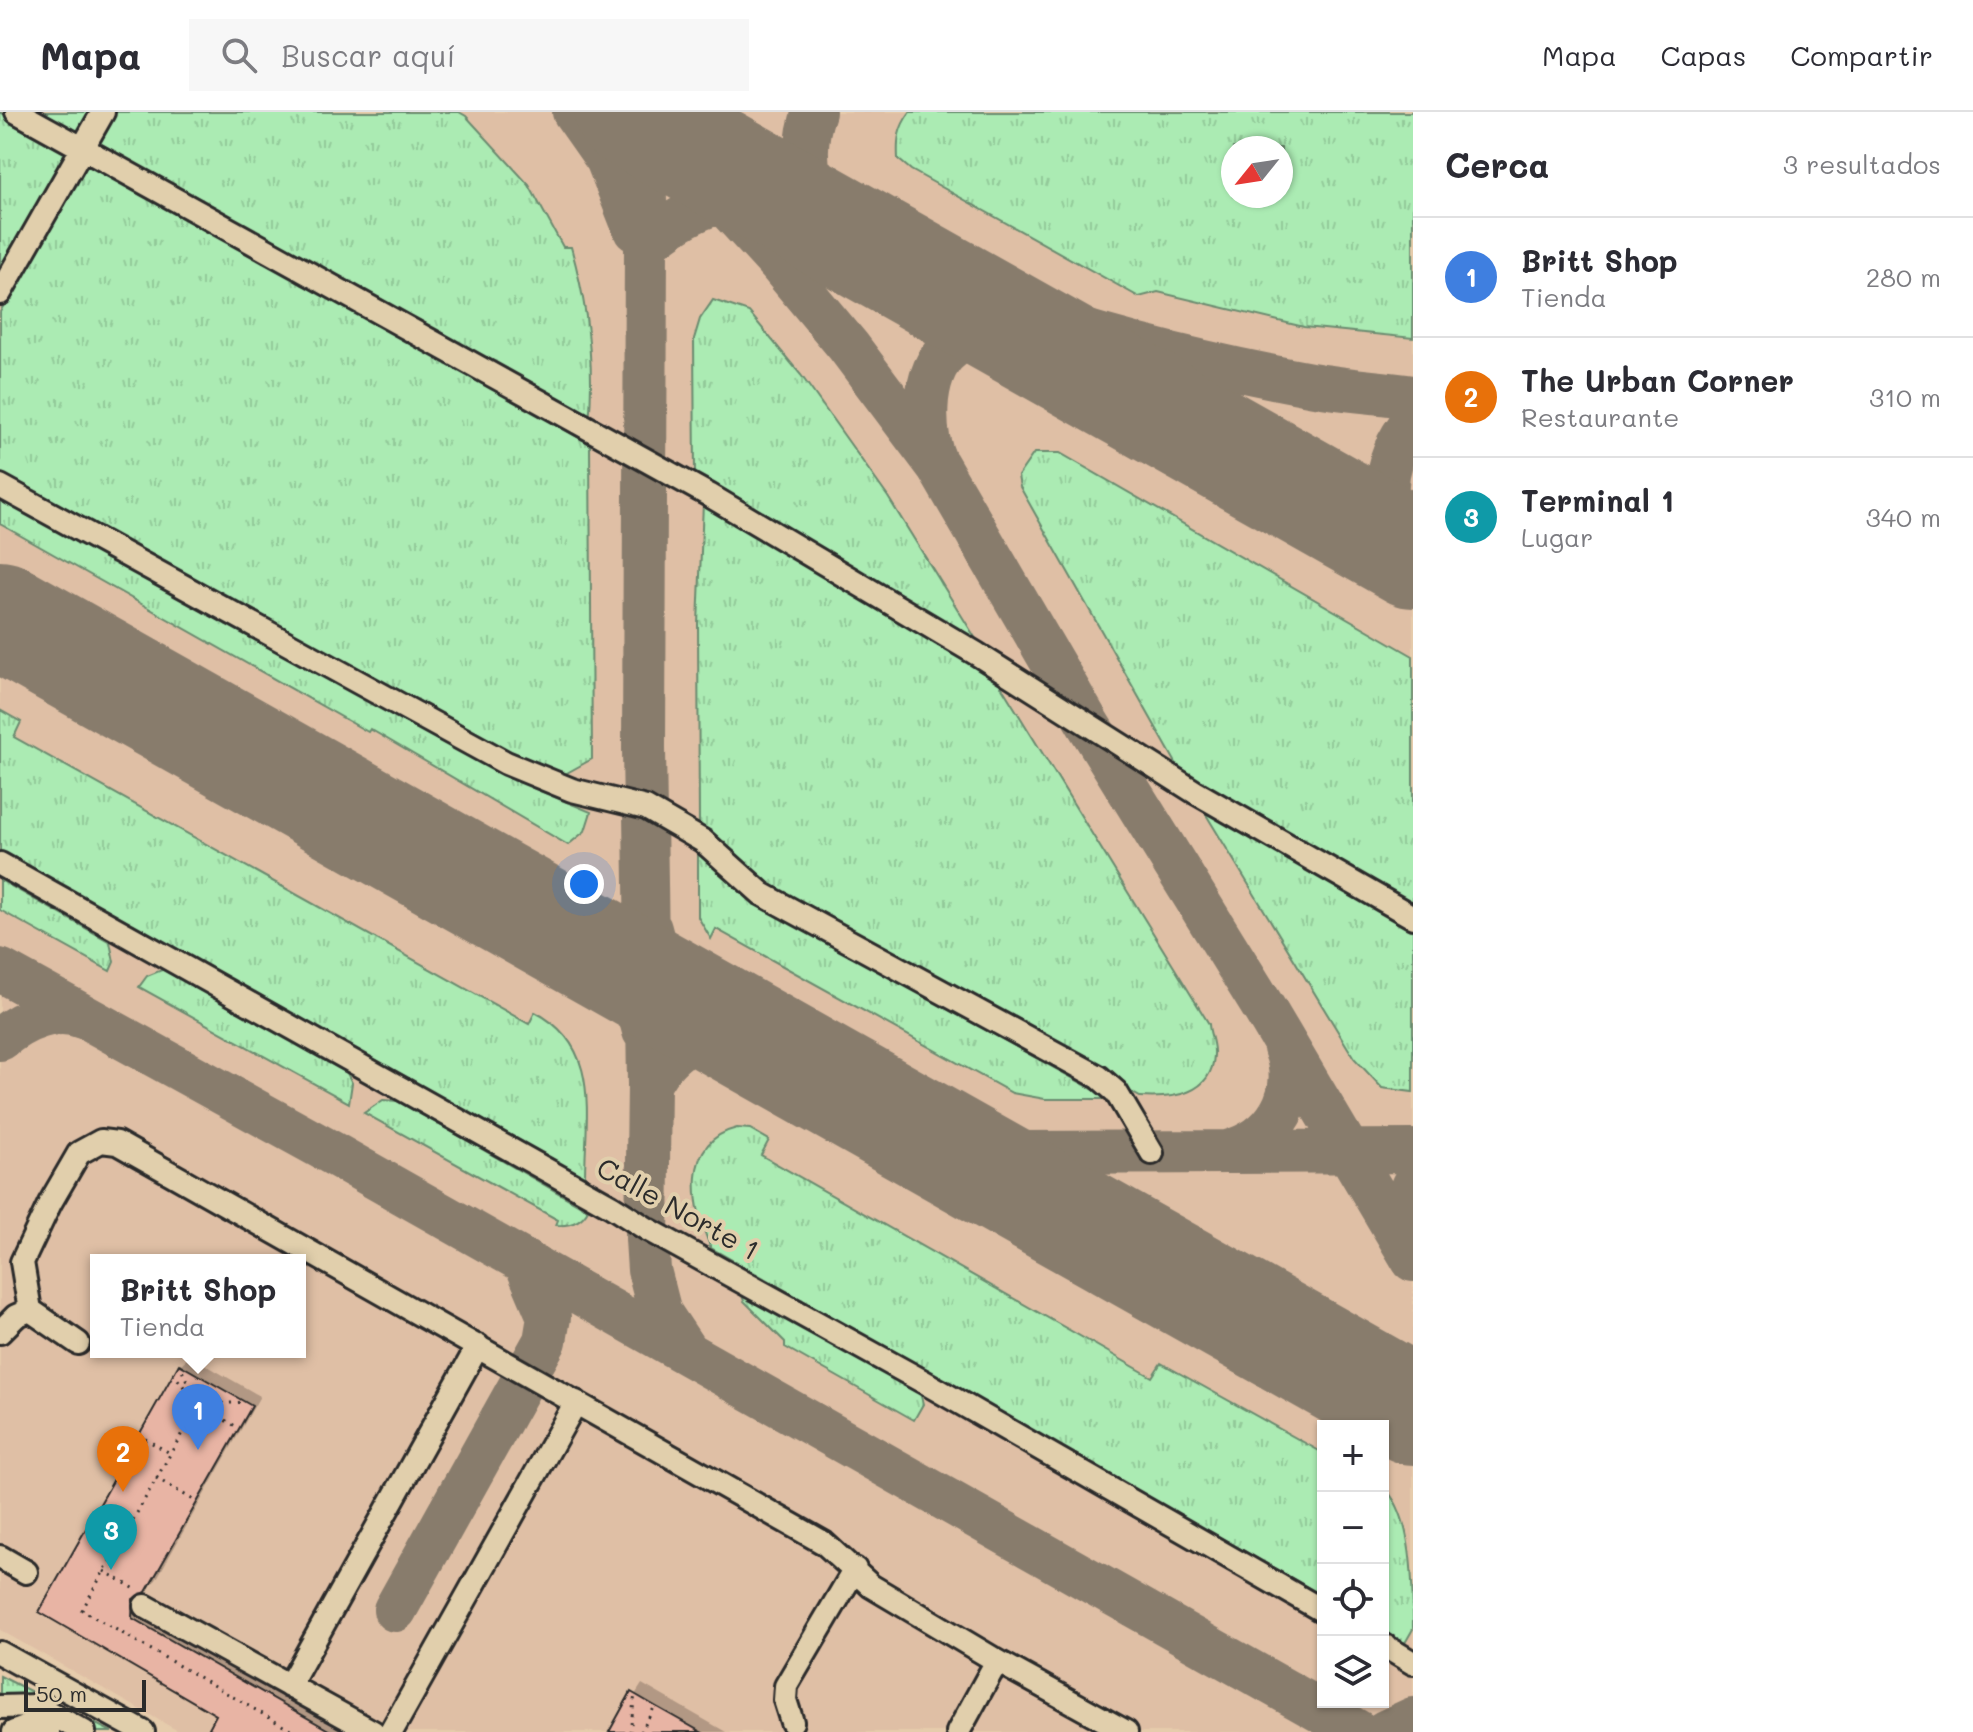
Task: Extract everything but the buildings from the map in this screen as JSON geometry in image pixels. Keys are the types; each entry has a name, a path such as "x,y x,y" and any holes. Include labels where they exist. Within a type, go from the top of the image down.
{"street":[{"path":"17,112 709,495 977,654 1195,792 1413,917"},
{"path":"0,293 103,112"},
{"path":"0,486 506,763 572,790 646,808 692,834 762,894 1099,1077 1116,1092 1152,1153"},
{"name":"Calle Norte 1","path":"0,864 910,1374 1317,1608"},
{"path":"78,1343 30,1310 22,1276 24,1255 79,1153 101,1141 117,1143 288,1252"},
{"path":"0,1270 24,1255"},
{"path":"306,1263 401,1318 478,1346 824,1543 871,1586 997,1661 1126,1732"},
{"path":"0,1305 4,1318 0,1330"},
{"path":"0,1330 16,1316 30,1310"},
{"path":"289,1686 478,1346"},
{"path":"391,1732 576,1402"},
{"path":"0,1557 26,1572"},
{"path":"792,1722 785,1700 786,1686 855,1569"},
{"path":"145,1601 373,1732"},
{"path":"1389,1649 1413,1663"},
{"path":"1,1655 143,1732"},
{"path":"958,1732 997,1661"},
{"path":"0,1707 37,1706 84,1732"},
{"path":"17,1731 33,1725 48,1732"}],"path":[{"path":"179,1364 198,1405"},
{"path":"173,1373 198,1405 239,1428"},
{"path":"199,1375 198,1405 82,1610 294,1732"},
{"path":"198,1405 246,1402"},
{"path":"138,1435 171,1454"},
{"path":"156,1478 197,1502"},
{"path":"88,1524 119,1543"},
{"path":"104,1571 145,1601"},
{"path":"630,1732 635,1694"},
{"path":"641,1732 655,1706"}],"shaded area":[{"path":"0,112 1413,112 1413,1732 180,1732 0,1630"}],"green space":[{"path":"0,112 70,151 0,276"},
{"path":"31,112 92,112 77,138"},
{"path":"116,112 459,112 466,116 529,185 563,247 571,247 588,334 591,379 589,423 96,148"},
{"path":"910,112 1413,112 1413,338 1304,327 1158,292 1139,297 911,170 898,159 899,134"},
{"path":"87,158 590,444 592,759 565,774 541,770 0,477 0,312"},
{"path":"713,300 749,312 801,375 888,497 981,647 695,477 694,339 700,319"},
{"path":"1034,453 1060,453 1413,656 1413,909 1185,779 1020,487 1018,476"},
{"path":"0,494 533,788 591,812 585,831 568,845 370,729 368,732 0,524"},
{"path":"703,503 990,668 1209,1024 1214,1046 1212,1068 1198,1086 1177,1095 1140,1097 761,884 699,824 698,624"},
{"path":"0,710 21,722 14,737 529,1024 535,1012 556,1027 571,1044 585,1084 585,1178 0,850"},
{"path":"1202,808 1413,926 1413,1092 1382,1088 1354,1058"},
{"path":"702,849 761,905 1110,1099 1045,1099 1012,1093 716,929 711,939 698,917 698,855"},
{"path":"0,880 110,942 114,962 110,971 0,910"},
{"path":"164,969 345,1069 352,1083 349,1103 139,987 147,976"},
{"path":"383,1100 398,1101 588,1210 574,1223 556,1225 558,1220 364,1113"},
{"path":"737,1128 750,1129 769,1140 761,1155 1152,1377 1161,1363 1317,1450 1317,1593 711,1248 699,1214 696,1178 706,1147 719,1135"},
{"path":"738,1285 920,1392 923,1404 914,1420 785,1347 785,1342 744,1301"},
{"path":"1389,1494 1406,1531 1409,1551 1413,1629 1405,1643 1389,1634"},
{"path":"0,1676 112,1732 94,1732 26,1695 0,1700"}],"taxiway":[{"path":"574,112 607,159 635,230"},
{"path":"617,112 720,199 778,262 848,346 938,466 1088,724 1265,1010 1413,1260"},
{"path":"672,112 698,145 722,164"},
{"path":"814,112 807,144 810,176 821,207 842,232"},
{"path":"643,118 646,244 644,748 649,1085 647,1239 649,1270 660,1313 686,1352"},
{"path":"646,244 677,221 709,206 743,198 781,197"},
{"path":"912,271 1058,323 1158,351 1310,384 1413,397"},
{"path":"935,461 928,438 926,415 931,379 938,363 947,352 972,338 1023,336"},
{"path":"1413,422 1394,453 1387,487 1392,522 1413,552"},
{"path":"650,929 665,965 690,994 753,1038"},
{"path":"568,933 624,988 644,1031"},
{"path":"0,970 332,1153 1358,1732"},
{"path":"0,1039 40,1016 63,1013 85,1018"},
{"path":"649,1085 667,1059 692,1041 721,1032 752,1037"},
{"path":"1227,1152 1259,1137 1281,1113 1290,1082 1290,1065 1285,1048"},
{"path":"902,1123 946,1138 1019,1153 1413,1151"},
{"path":"1408,1248 1401,1216 1413,1185"},
{"path":"395,1610 545,1341 549,1317 526,1263"},
{"path":"1385,1732 1413,1719"}],"runway":[{"path":"629,112 1413,553"},
{"path":"0,615 1413,1410"}],"place":[{"name":"Britt Shop","path":"198,1450"},
{"name":"The Urban Corner","path":"123,1492"},
{"name":"Terminal 1","path":"111,1570"}]}
